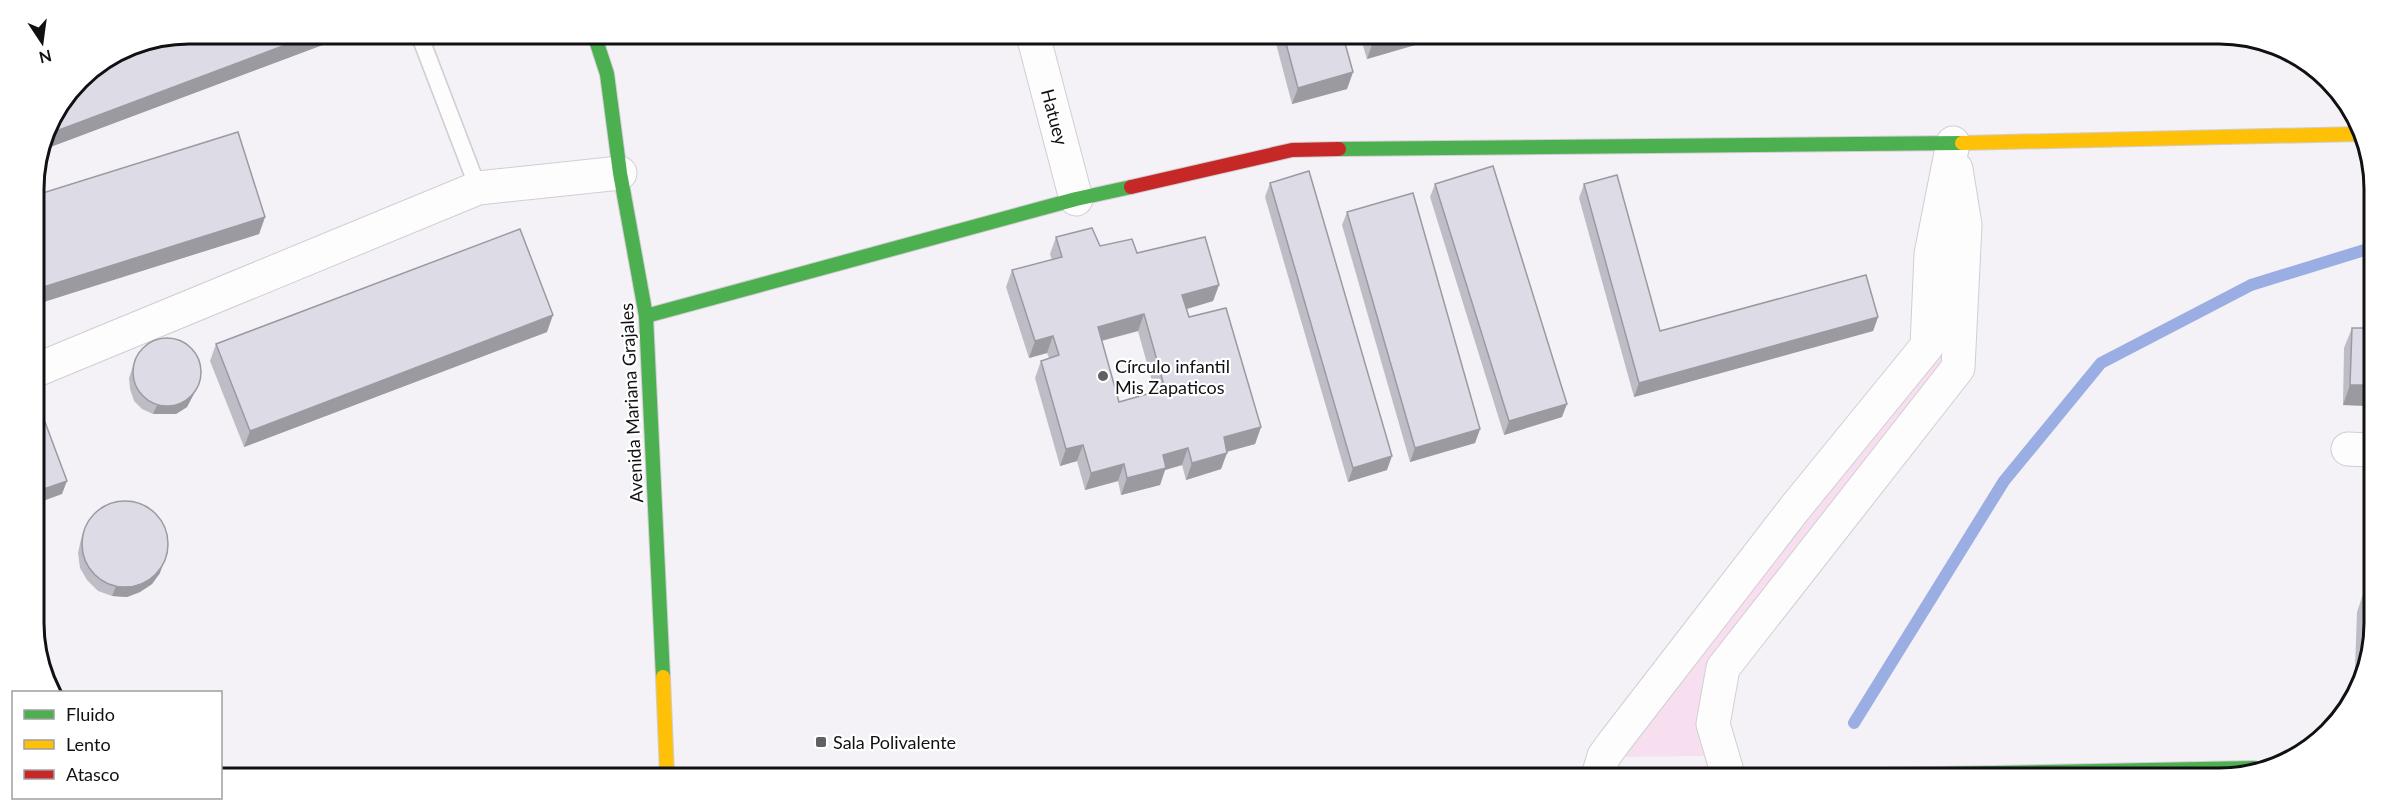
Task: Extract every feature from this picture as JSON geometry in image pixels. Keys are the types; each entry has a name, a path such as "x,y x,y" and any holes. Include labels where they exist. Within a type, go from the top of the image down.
{"street":[{"name":"Avenida Mariana Grajales","path":"597,44 607,74 620,173 646,316 667,768"},
{"name":"Hatuey","path":"1035,44 1076,199"},
{"path":"646,316 1076,199 1292,150 1953,143 2353,134"},
{"path":"1601,767 1604,756 1615,741 1795,508 1927,346 1931,254 1953,143"},
{"path":"1726,767 1713,724 1723,668 1958,368 1965,225 1953,143"},
{"path":"44,367 478,188 620,173"}],"lane":[{"path":"423,44 478,188"}],"shaded area":[{"path":"1945,254 1944,363 1709,663 1696,722 1705,756 1623,757 1812,510 1896,407"}],"building":[{"path":"179,44 288,44 56,131 73,100 93,79 124,58 142,51"},
{"path":"1286,44 1345,44 1353,72 1298,88"},
{"path":"238,132 265,217 44,287 44,193"},
{"path":"1493,166 1567,404 1509,421 1435,184"},
{"path":"1309,171 1392,456 1353,468 1270,183"},
{"path":"1617,175 1660,331 1866,275 1878,317 1639,383 1584,184"},
{"path":"1413,193 1480,429 1415,448 1347,212"},
{"path":"1092,228 1100,246 1132,239 1137,253 1205,237 1219,285 1182,295 1189,317 1226,308 1261,427 1224,437 1227,453 1192,463 1188,448 1163,455 1166,468 1127,478 1124,464 1091,473 1083,445 1066,449 1041,361 1059,355 1053,336 1035,341 1012,270 1062,257 1056,237","holes":["1144,314 1165,389 1119,402 1098,327"]},
{"path":"520,229 553,315 250,431 216,344"},
{"path":"2352,328 2364,328 2364,385 2350,385"},
{"path":"167,338 180,341 191,348 198,359 201,372 198,385 191,396 180,403 167,406 154,403 143,396 136,385 133,372 136,359 143,348 154,341"},
{"path":"44,419 67,481 44,489"},
{"path":"125,501 149,508 161,520 168,544 161,568 149,580 125,587 101,580 89,568 82,544 89,520 101,508"}],"waterway":[{"path":"1854,723 2004,481 2101,363 2251,285 2364,250"}],"traffic: fast":[{"path":"597,44 607,74 620,173 646,316 663,677"},
{"path":"1339,149 1962,143"},
{"path":"646,316 1076,199 1131,187"}],"traffic: slow":[{"path":"1962,143 2353,134"},
{"path":"663,677 667,768"}],"traffic: jam":[{"path":"1131,187 1292,150 1339,149"}],"place":[{"name":"Círculo infantil Mis Zapaticos","path":"1103,376"},
{"name":"Sala Polivalente","path":"821,742"}]}
